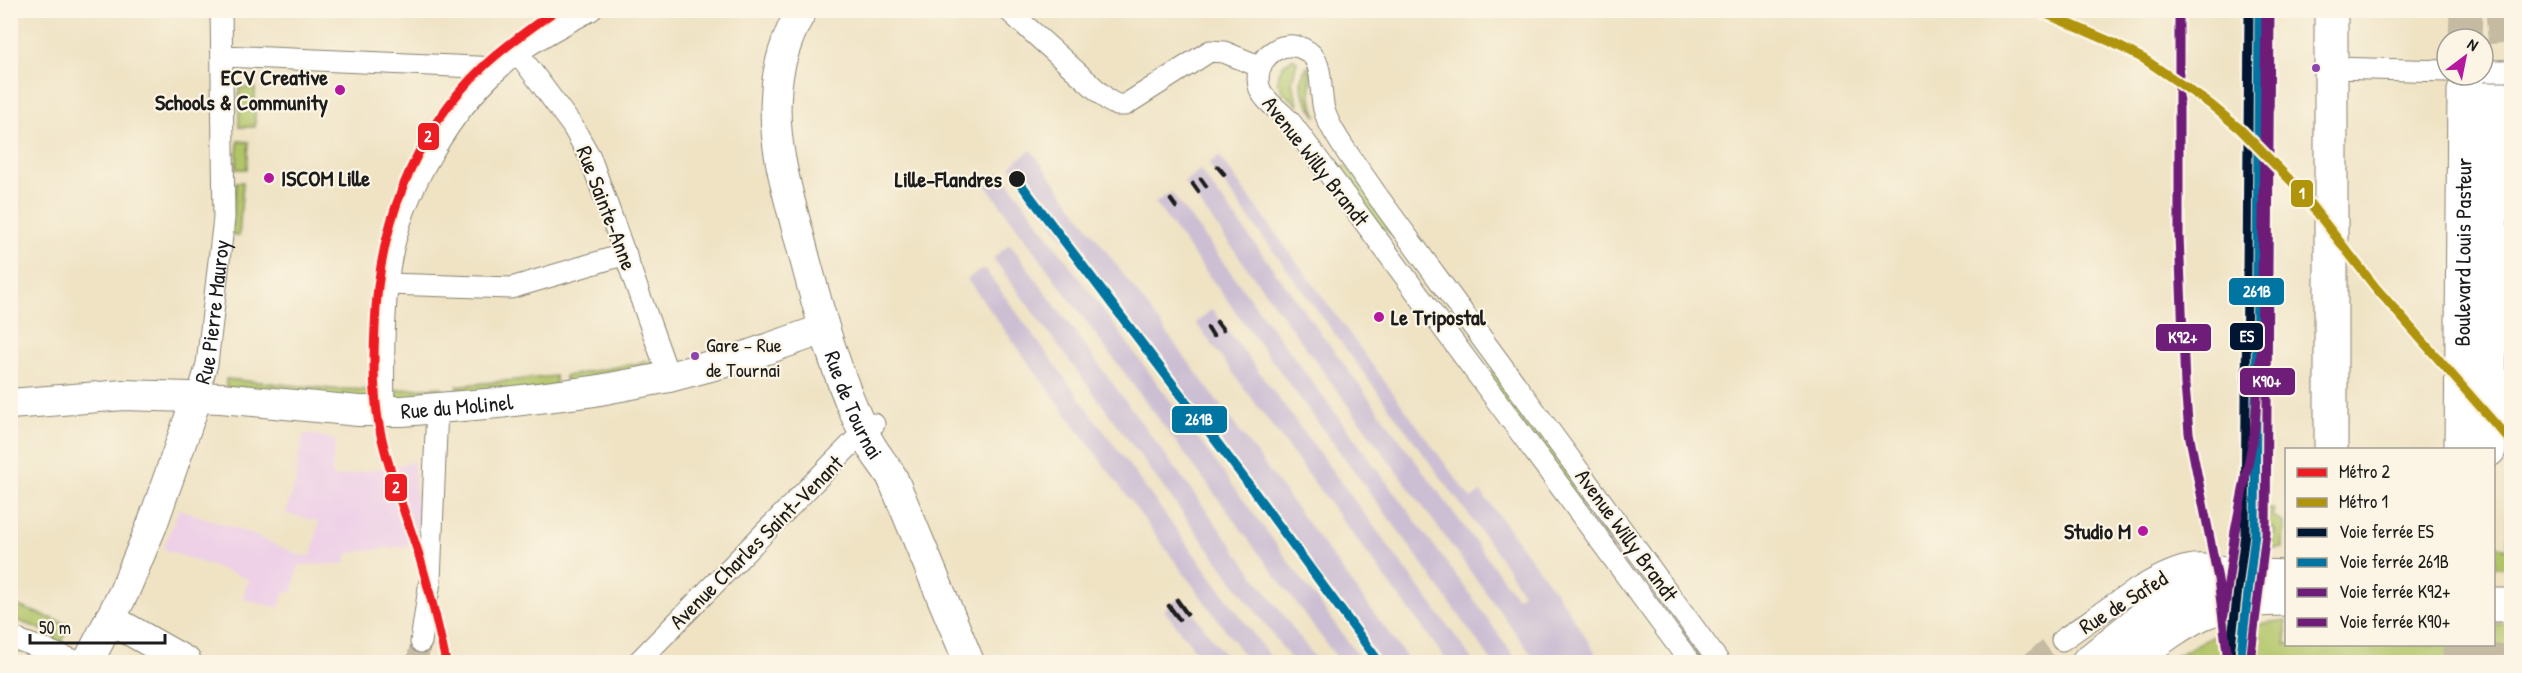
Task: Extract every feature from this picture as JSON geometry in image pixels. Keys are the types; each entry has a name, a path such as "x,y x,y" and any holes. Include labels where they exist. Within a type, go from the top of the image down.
{"main road":[{"path":"2331,10 2331,448"},
{"name":"Boulevard Louis Pasteur","path":"2461,448 2484,87"},
{"name":"Boulevard Louis Pasteur","path":"2484,87 2489,448"},
{"path":"2487,87 2511,128"},
{"path":"2088,663 2165,603 2186,591 2220,581 2271,577"},
{"path":"2495,583 2511,583"},
{"path":"2129,663 2187,620 2203,612 2233,603 2285,599"},
{"path":"2495,605 2511,605"}],"street":[{"name":"Rue Pierre Mauroy","path":"88,663 124,592 152,525 207,364 224,218 222,10"},
{"path":"384,411 388,284 392,255 401,222 423,174 457,116 499,68 518,53 591,10"},
{"name":"Rue de Tournai","path":"802,10 786,47 778,75 777,134 785,184 824,330 892,477 969,663"},
{"path":"1008,10 1109,101 1117,105 1125,105 1210,51 1224,52 1261,67"},
{"name":"Avenue Willy Brandt","path":"1690,663 1292,124 1262,93 1258,83 1261,67 1269,54 1284,46 1300,47 1315,59 1326,116 1370,185 1719,663"},
{"name":"Rue Sainte-Anne","path":"518,53 581,140 626,254 669,377"},
{"path":"223,56 499,68"},
{"path":"2332,68 2420,70 2435,73"},
{"path":"388,284 511,288 626,254"},
{"name":"Rue du Molinel","path":"10,404 88,396 197,397 336,410 384,411 437,408 565,395 669,377 744,357 824,330"},
{"path":"421,642 430,581 437,408"},
{"name":"Avenue Charles Saint-Venant","path":"638,663 869,427"},
{"name":"Rue de Safed","path":"2062,640 2154,579 2172,570 2202,565 2271,577"},
{"path":"110,619 186,663"},
{"path":"10,637 79,663"}],"shaded area":[{"path":"1031,150 1410,662 1382,662 1010,166"},
{"path":"1219,156 1471,499 1481,492 1566,606 1601,662 1537,662 1184,182 1200,170 1517,598 1523,593 1504,563 1209,164"},
{"path":"1001,172 1363,662 1340,662 1093,331 985,184"},
{"path":"1171,192 1518,662 1492,662 1408,544 1155,203"},
{"path":"1010,244 1318,662 1293,662 993,258"},
{"path":"984,268 1274,662 1249,662 967,279"},
{"path":"1212,309 1474,662 1448,662 1287,446 1196,323"},
{"path":"304,433 336,440 331,475 336,477 414,462 418,517 415,545 347,553 345,564 302,565 298,568 292,593 284,591 279,608 242,599 249,579 163,549 179,509 249,533 301,556 312,555 319,521 286,514 297,475 295,474"},
{"path":"1181,597 1230,662 1204,662 1164,610"}],"green space":[{"path":"1293,58 1297,61 1292,82 1298,105 1282,91 1277,80 1282,66"},
{"path":"1307,67 1310,68 1311,100 1317,117 1301,86 1303,73"},
{"path":"239,88 255,88 255,127 239,127"},
{"path":"2502,109 2512,210 2511,546 2508,544"},
{"path":"238,141 249,142 247,169 236,169"},
{"path":"1351,162 1397,239 1378,224 1336,173"},
{"path":"236,182 243,182 239,236 232,235"},
{"path":"656,360 659,371 566,386 565,376"},
{"path":"1494,370 1614,532 1606,538 1486,376"},
{"path":"555,376 557,388 458,398 457,386"},
{"path":"226,379 333,389 378,390 371,401 226,390"},
{"path":"442,387 443,399 396,402 395,390"},
{"path":"2266,507 2274,510 2272,515 2284,523 2283,548 2270,548 2274,531 2265,521"},
{"path":"2495,544 2511,551 2511,567 2495,567"},
{"path":"10,603 69,625 60,648 50,645 56,635 11,618"},
{"path":"2285,620 2285,646 2495,646 2495,624 2511,624 2511,662 2176,662 2176,656 2213,636 2245,626"}],"tunnel":[{"path":"2465,27 2466,10"},
{"path":"2502,10 2508,91"},
{"path":"2032,662 2062,640"},
{"path":"417,662 421,642"},
{"path":"2459,646 2459,662"},
{"path":"2488,646 2488,662"}],"railway":[{"path":"1218,167 1224,174"},
{"path":"1201,179 1206,186"},
{"path":"1193,184 1198,191"},
{"path":"1171,200 1176,207"},
{"path":"1217,322 1223,330"},
{"path":"1208,328 1213,336"},
{"path":"1177,600 1187,614"},
{"path":"1169,606 1179,619"}],"metro line":[{"name":"2","path":"446,662 426,579 389,465 378,422 374,381 374,341 383,254 404,185 437,122 484,66 556,10"},
{"name":"1","path":"2037,10 2144,59 2210,104 2240,129 2296,186 2376,288 2512,443"}],"rail line":[{"name":"K92+","path":"2179,10 2179,235 2185,385 2189,433 2218,579 2228,661"},
{"name":"ES","path":"2229,662 2245,533 2249,10"},
{"name":"261B","path":"2240,662 2255,533 2259,10"},
{"name":"K92+","path":"2224,615 2235,531 2254,434 2261,352 2266,10"},
{"name":"K90+","path":"2250,662 2266,533 2270,10"},
{"name":"261B","path":"1017,179 1244,478 1379,662"}],"place":[{"name":"ECV Creative Schools & Community","path":"340,90"},
{"name":"ISCOM Lille","path":"269,178"},
{"name":"Lille-Flandres","path":"1017,179"},
{"name":"Le Tripostal","path":"1379,317"},
{"name":"Gare – Rue de Tournai","path":"695,356"},
{"name":"Studio M","path":"2143,531"}]}
